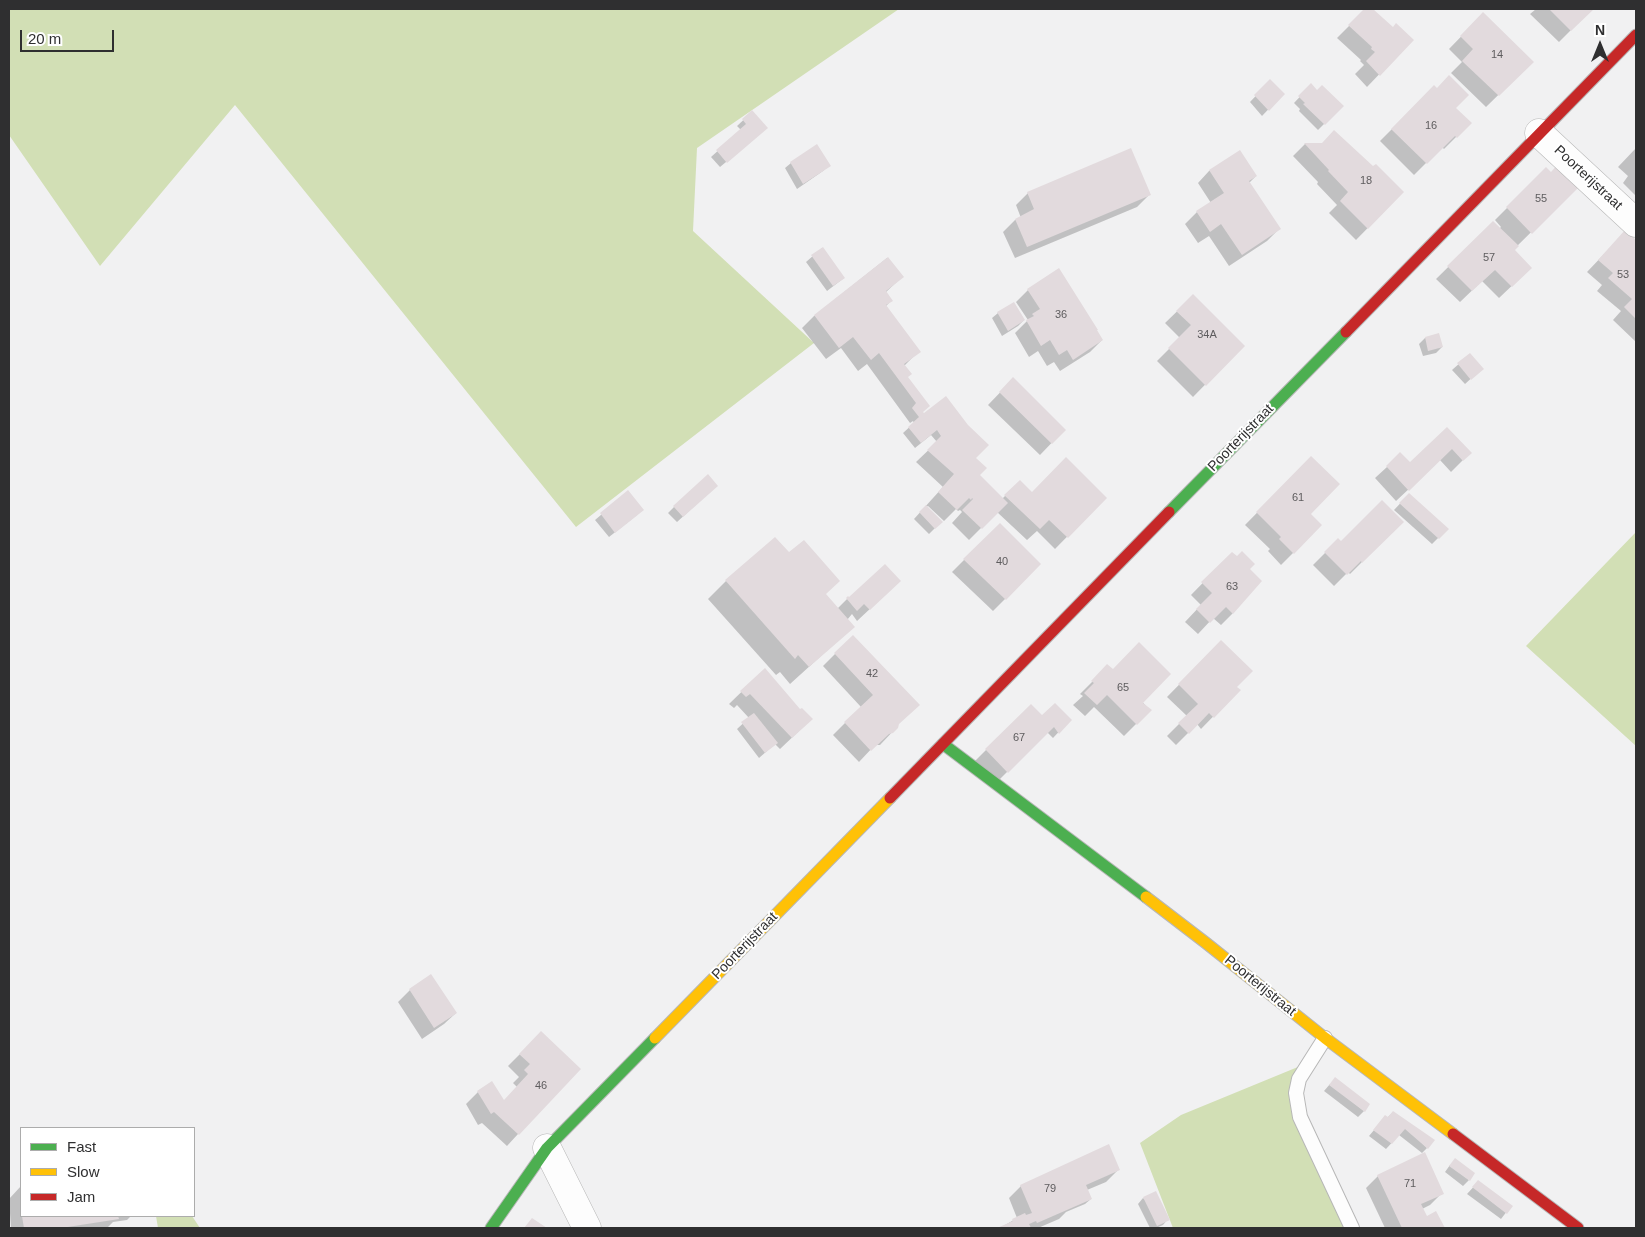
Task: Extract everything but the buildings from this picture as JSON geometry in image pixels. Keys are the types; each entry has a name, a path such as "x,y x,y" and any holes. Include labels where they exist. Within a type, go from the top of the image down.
{"street":[{"name":"Poorterijstraat","path":"491,1228 547,1148 1636,35"},
{"name":"Poorterijstraat","path":"1539,133 1636,223"},
{"name":"Poorterijstraat","path":"942,744 1206,943 1325,1038 1578,1228"},
{"path":"547,1148 587,1228"}],"lane":[{"path":"1325,1038 1299,1079 1296,1093 1300,1117 1352,1228"}],"green space":[{"path":"9,9 899,9 697,148 693,231 814,343 576,527 235,105 100,266 9,135"},
{"path":"1636,532 1636,746 1526,646"},
{"path":"1310,1062 1296,1093 1352,1228 1173,1228 1140,1143 1181,1115"},
{"path":"156,1217 193,1217 200,1228 158,1228"}],"traffic: fast":[{"path":"1169,512 1346,332"},
{"path":"943,744 1146,897"},
{"path":"491,1228 547,1148 655,1038"}],"traffic: slow":[{"path":"655,1038 890,798"},
{"path":"1146,897 1325,1038 1453,1134"}],"traffic: jam":[{"path":"1346,332 1636,35"},
{"path":"890,798 1169,512"},
{"path":"1453,1134 1578,1228"}]}
